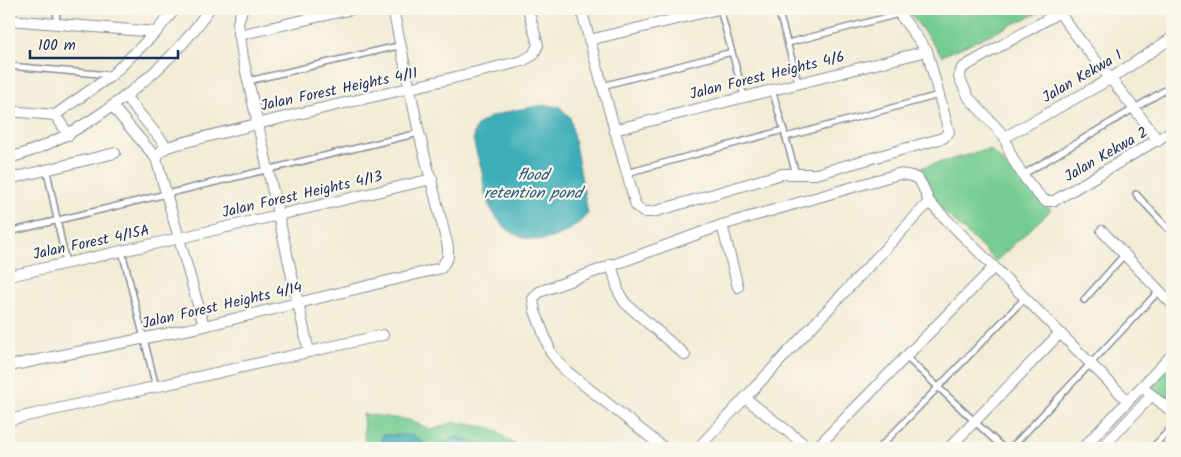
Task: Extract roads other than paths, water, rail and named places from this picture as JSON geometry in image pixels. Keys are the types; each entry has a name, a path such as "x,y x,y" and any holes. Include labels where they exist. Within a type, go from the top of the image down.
{"street":[{"path":"9,111 55,115 112,75 156,32 175,9"},
{"path":"9,158 46,146 69,135 112,106 189,36 209,9"},
{"path":"242,9 238,23 248,81 309,352"},
{"path":"239,34 352,9"},
{"path":"393,9 419,133 432,179"},
{"name":"Jalan Forest Heights 4/11","path":"156,158 160,151 167,147 258,122 411,89 522,61 533,55 538,45 528,9"},
{"path":"580,9 636,206 643,212 653,212 782,174 816,174 943,138 948,132 927,51 898,11"},
{"path":"589,40 719,9"},
{"path":"1024,174 1008,151 1005,137 970,98 960,77 962,68 1058,10 1110,79 1137,109 1158,141"},
{"path":"9,20 156,32"},
{"name":"Jalan Kekwa 1","path":"1005,137 1110,79 1172,38"},
{"name":"Jalan Forest Heights 4/6","path":"614,130 798,82 927,51"},
{"path":"125,96 167,147"},
{"path":"112,106 156,158 204,326"},
{"path":"55,115 69,135"},
{"name":"Jalan Kekwa 2","path":"1024,174 1045,202 1054,201 1172,132"},
{"path":"9,179 47,171 115,152"},
{"path":"664,448 565,370 552,352 532,299 538,292 722,225 898,174 912,174 920,179 928,202 1127,400"},
{"name":"Jalan Forest Heights 4/13","path":"180,238 432,179"},
{"name":"Jalan Forest Heights 4/14","path":"9,366 204,326 442,268 448,257 448,247 432,179"},
{"path":"698,448 928,202"},
{"path":"722,225 738,287"},
{"path":"1102,231 1172,304"},
{"name":"Jalan Forest 4/15A","path":"9,276 180,238"},
{"path":"611,264 619,293 625,303 685,355"},
{"path":"816,448 994,267"},
{"path":"949,448 1060,334"},
{"path":"9,420 383,335"},
{"path":"1083,448 1172,355"},
{"path":"1141,388 1172,412"},
{"path":"1102,448 1152,395"},
{"path":"745,398 809,448"}],"lane":[{"path":"56,24 57,9"},
{"path":"719,9 744,96"},
{"path":"778,9 798,82"},
{"path":"788,43 898,11"},
{"path":"248,81 402,45"},
{"path":"602,86 732,52"},
{"path":"9,66 112,75"},
{"path":"1024,174 1137,109 1172,86"},
{"path":"772,89 796,174"},
{"path":"786,137 939,94"},
{"path":"627,173 784,130"},
{"path":"9,232 419,133"},
{"path":"47,171 66,263"},
{"path":"1136,194 1172,234"},
{"path":"122,251 156,387"},
{"path":"1084,300 1125,255"},
{"path":"1011,448 1160,291"},
{"path":"879,448 1025,298"},
{"path":"905,357 1003,448"},
{"path":"1152,448 1172,427"}],"water":[{"name":"flood retention pond","path":"547,105 560,107 570,117 588,214 560,235 546,239 531,239 518,235 505,227 495,215 485,195 474,135 478,125 491,117 510,111"},
{"path":"381,435 412,435 432,448 383,448"},
{"path":"456,437 492,448 432,448"}]}
